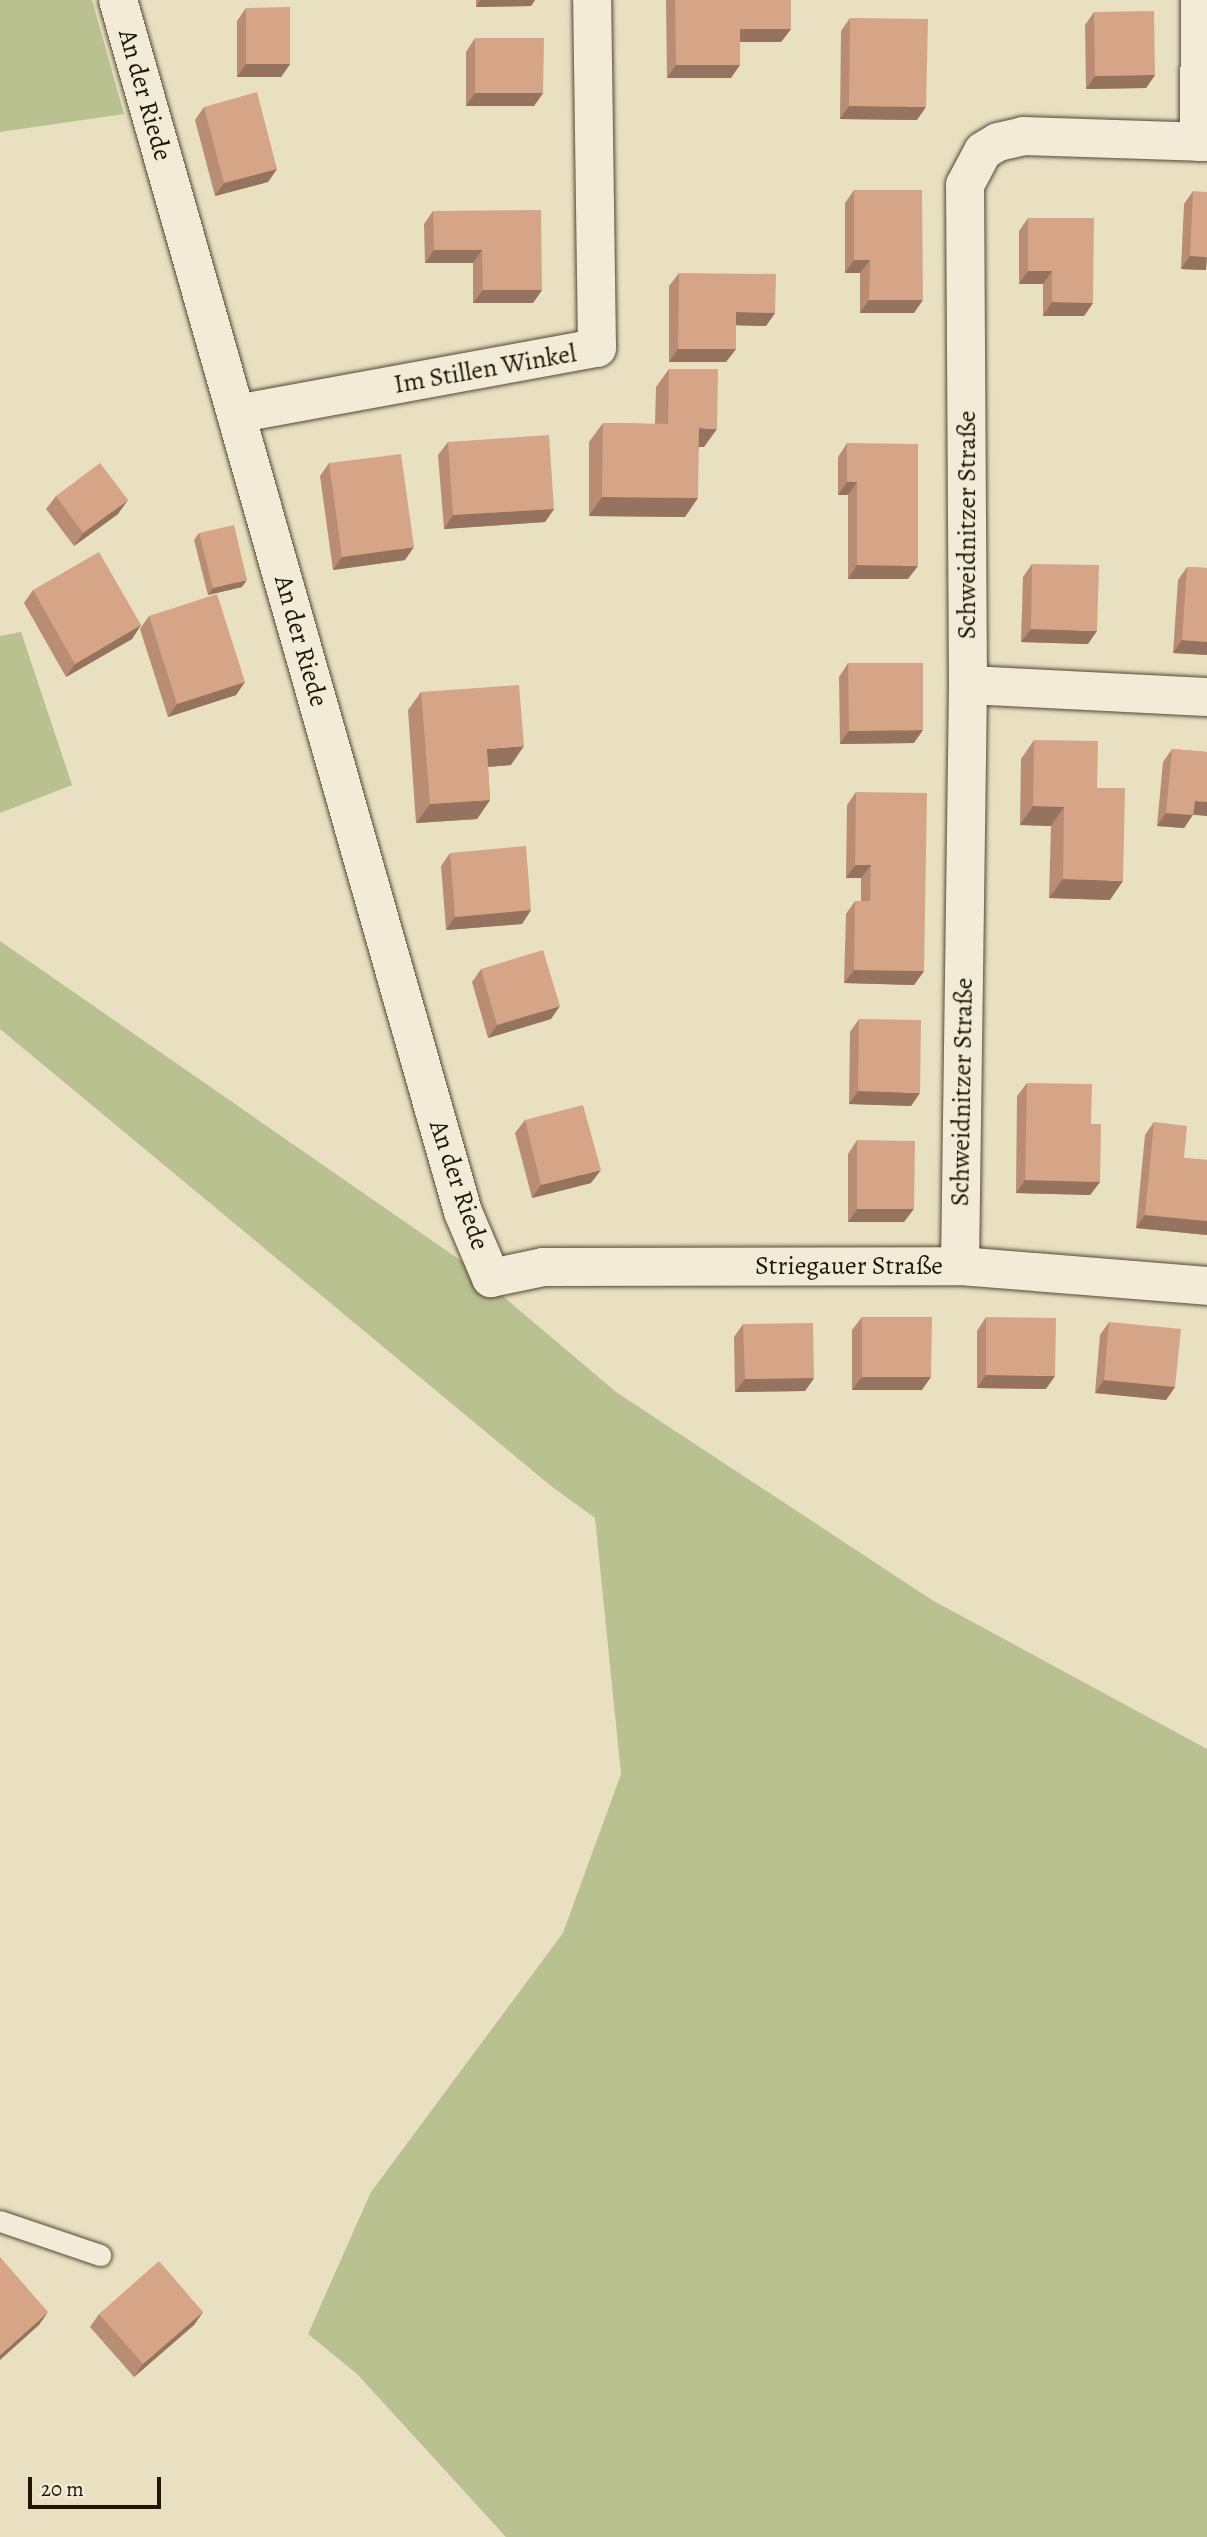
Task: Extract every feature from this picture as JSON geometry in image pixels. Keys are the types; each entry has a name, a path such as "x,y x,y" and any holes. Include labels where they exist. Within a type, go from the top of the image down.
{"street":[{"name":"An der Riede","path":"118,0 463,1212 491,1278"},
{"name":"Im Stillen Winkel","path":"236,414 597,348 592,0"},
{"name":"Schweidnitzer Straße","path":"960,1266 968,685 965,185 972,167 983,151 998,142 1023,136 1203,142 1200,0"},
{"path":"968,685 1207,697"},
{"name":"Striegauer Straße","path":"491,1278 543,1266 960,1266 1207,1286"}],"lane":[{"path":"0,2221 100,2255"}],"green space":[{"path":"0,0 92,0 124,114 0,132"},
{"path":"21,632 72,785 0,813 0,636"},
{"path":"0,941 460,1260 616,1392 932,1600 1207,1749 1207,2537 506,2537 357,2374 308,2334 371,2192 563,1933 621,1774 595,1518 551,1486 0,1029"}],"building":[{"path":"675,0 791,0 791,29 740,29 740,65 676,65"},
{"path":"290,7 290,64 246,64 246,8"},
{"path":"1154,11 1155,75 1095,76 1094,12"},
{"path":"850,18 928,19 926,107 849,106"},
{"path":"475,38 544,38 543,93 475,93"},
{"path":"257,92 277,169 224,183 204,107"},
{"path":"854,190 922,190 923,300 869,300 870,260 854,260"},
{"path":"1193,191 1207,192 1207,257 1190,256"},
{"path":"541,210 542,290 483,290 482,250 434,250 433,211"},
{"path":"1028,218 1094,218 1093,303 1052,302 1052,271 1028,271"},
{"path":"679,273 776,274 775,313 736,312 736,349 678,349"},
{"path":"669,369 718,369 717,429 699,428 698,498 602,497 603,423 668,424"},
{"path":"549,435 554,509 453,515 448,442"},
{"path":"847,443 918,444 918,566 857,565 857,482 847,482"},
{"path":"401,454 414,547 342,557 329,463"},
{"path":"100,463 128,500 83,533 56,496"},
{"path":"234,525 247,580 213,588 199,533"},
{"path":"99,552 141,625 75,664 33,590"},
{"path":"1032,564 1099,565 1097,631 1031,629"},
{"path":"1187,567 1207,568 1207,642 1182,640"},
{"path":"217,594 245,682 177,704 149,616"},
{"path":"848,663 923,663 923,730 849,731"},
{"path":"519,685 524,746 487,749 490,800 430,804 421,692"},
{"path":"1034,740 1098,741 1097,788 1125,788 1123,881 1063,879 1064,807 1033,806"},
{"path":"1172,749 1207,752 1207,802 1195,801 1193,815 1166,813"},
{"path":"856,792 927,793 924,971 854,970 855,901 870,901 871,865 855,865"},
{"path":"526,846 531,910 455,917 450,853"},
{"path":"543,950 560,1006 497,1025 481,969"},
{"path":"859,1019 921,1020 920,1093 858,1091"},
{"path":"1027,1083 1092,1084 1091,1124 1101,1124 1100,1182 1025,1180"},
{"path":"583,1105 601,1170 541,1185 525,1120"},
{"path":"1154,1122 1187,1126 1184,1158 1207,1160 1207,1221 1145,1215"},
{"path":"857,1140 915,1141 914,1209 857,1209"},
{"path":"862,1317 932,1317 931,1377 862,1377"},
{"path":"986,1317 1056,1318 1055,1376 986,1375"},
{"path":"1109,1322 1181,1329 1175,1387 1104,1380"},
{"path":"813,1323 814,1378 745,1379 743,1324"},
{"path":"0,2257 48,2312 0,2355"},
{"path":"159,2261 203,2312 143,2364 99,2314"}]}
